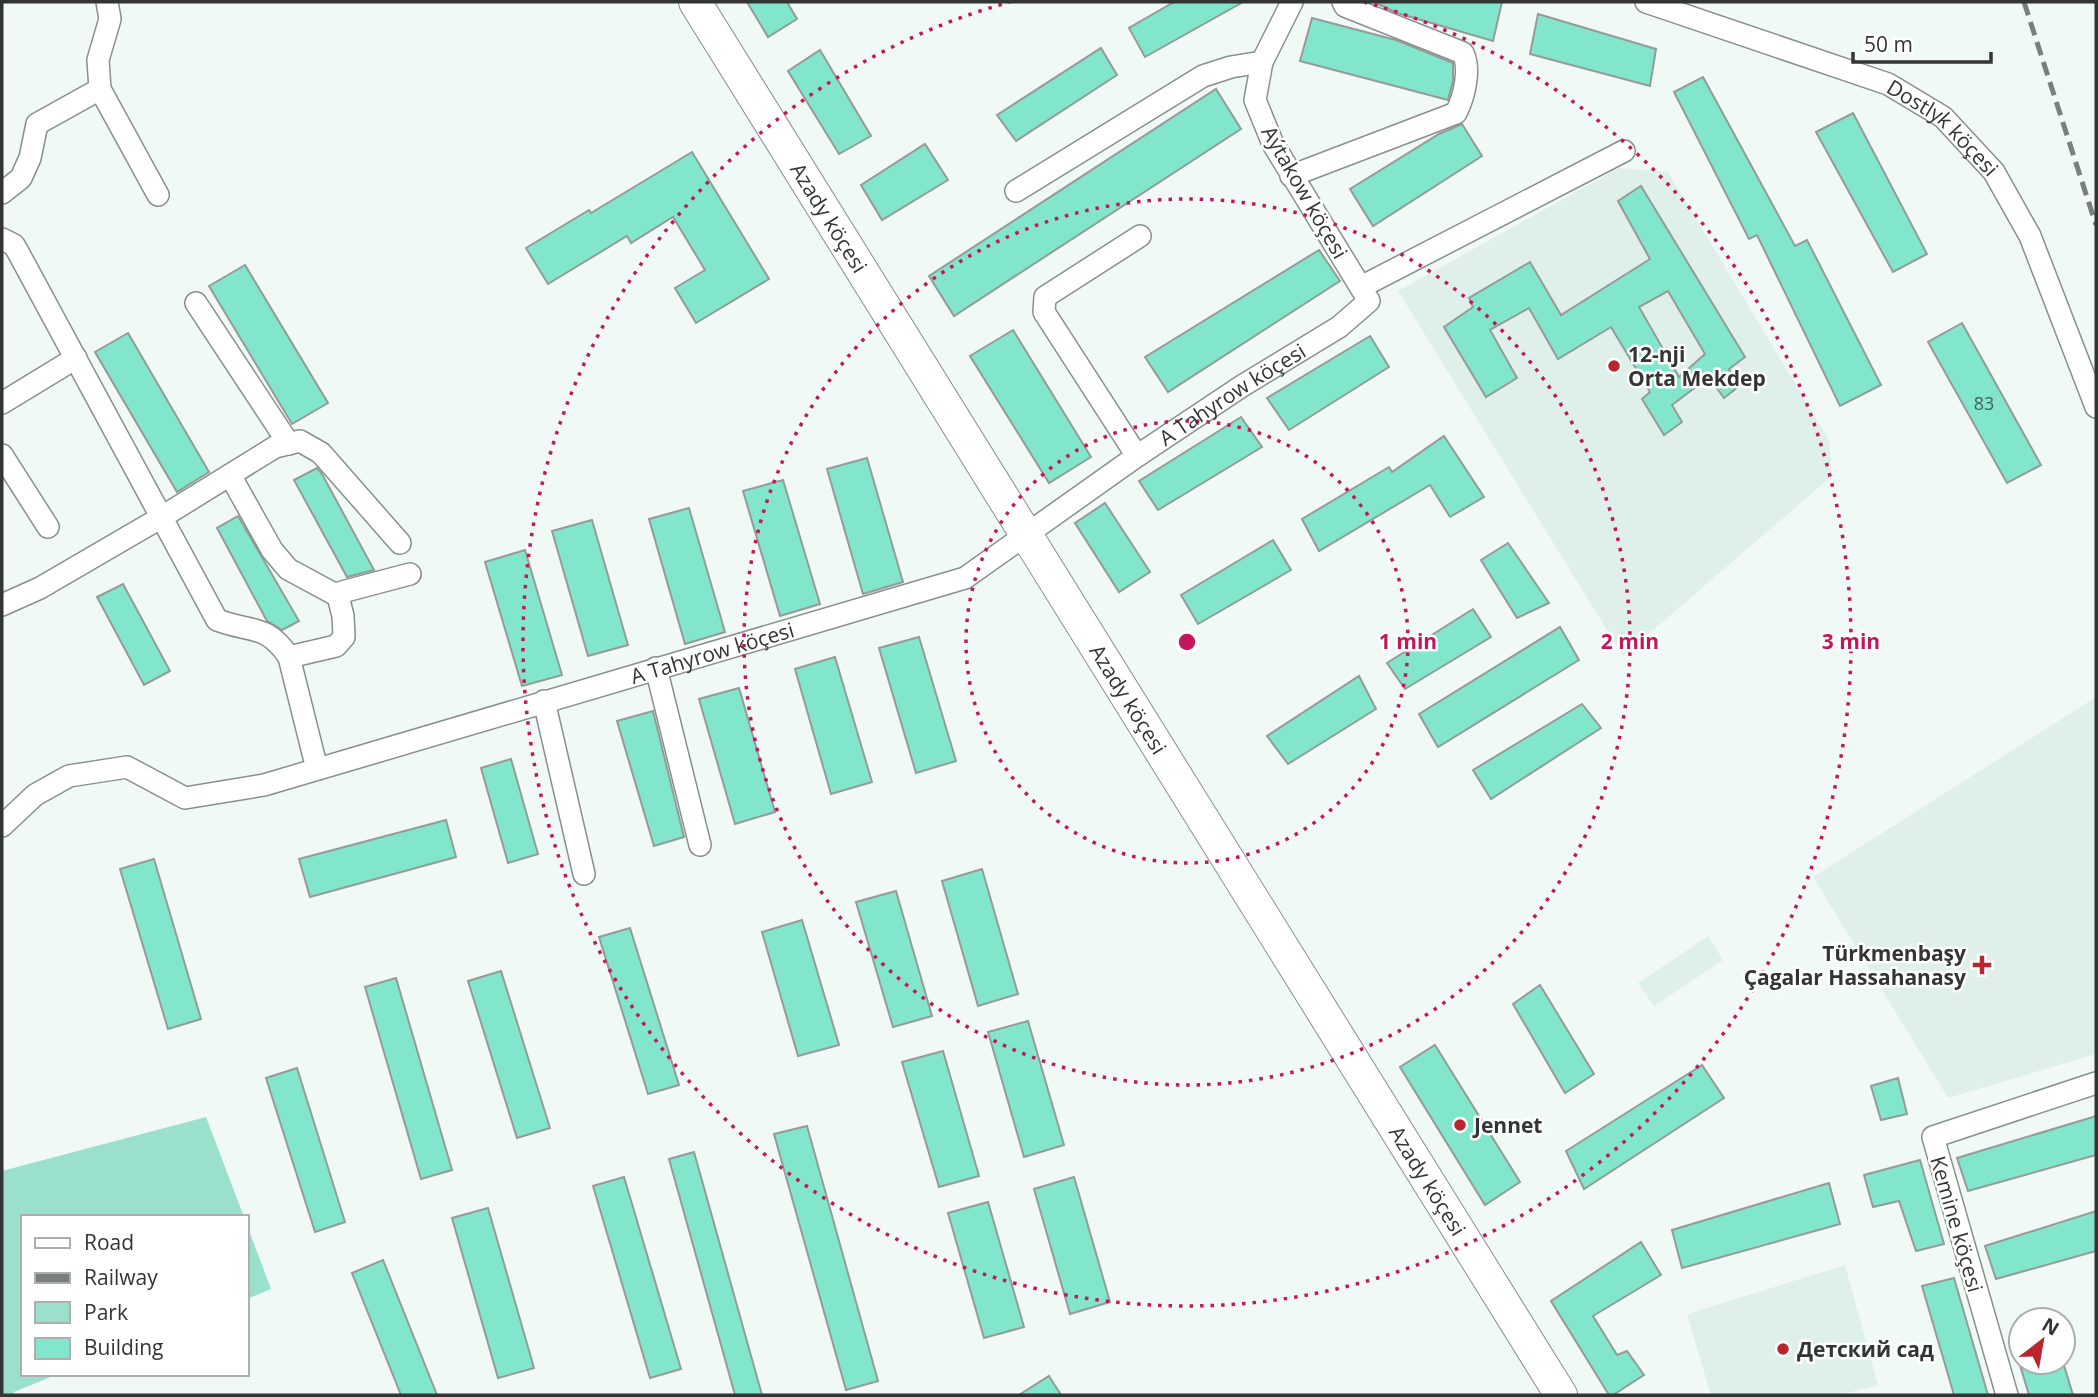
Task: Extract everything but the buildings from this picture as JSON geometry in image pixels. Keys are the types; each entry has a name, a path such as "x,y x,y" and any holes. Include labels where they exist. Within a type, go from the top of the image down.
{"main road":[{"name":"Azady köçesi","path":"695,2 1561,1395"}],"street":[{"path":"107,2 110,19 99,60 100,89 158,195"},
{"name":"Aýtakow köçesi","path":"1292,2 1262,62 1255,100 1273,144 1291,176 1365,294"},
{"path":"1291,176 1456,113 1461,102 1467,62 1463,53 1345,6 1343,2"},
{"name":"Dostlyk köçesi","path":"1646,2 1888,84 1943,117 1994,172 2030,236 2096,407"},
{"path":"1016,191 1203,76 1231,66 1262,62"},
{"path":"2,193 21,177 30,158 37,124 100,89"},
{"name":"A Tahyrow köçesi","path":"2,826 35,795 69,776 127,767 185,798 264,785 965,578 1137,456 1242,386 1339,327 1365,294 1625,151"},
{"path":"1137,456 1044,312 1045,297 1140,236"},
{"path":"2,239 14,245 217,620 238,628 254,628 267,633 280,644 289,657 317,769"},
{"path":"196,303 289,444"},
{"path":"2,403 76,358"},
{"path":"2,605 40,588 275,447 300,441 321,453 400,542"},
{"path":"2,455 48,527"},
{"path":"230,475 272,550 288,569 338,596 344,637 336,646 289,657"},
{"path":"338,596 342,592 410,574"},
{"path":"656,668 700,845"},
{"path":"544,701 584,874"},
{"name":"Kemine köçesi","path":"2007,1395 1933,1137 2096,1083"}],"shaded area":[{"name":"12-nji Orta Mekdep","path":"1619,168 1668,172 1829,440 1832,476 1623,656 1398,291"},
{"name":"Türkmenbaşy Çagalar Hassahanasy","path":"2096,697 2096,1054 1948,1098 1813,877"},
{"path":"1708,936 1723,960 1654,1006 1638,983"},
{"name":"Детский сад","path":"1845,1265 1878,1385 1840,1395 1711,1395 1687,1314"}],"green space":[{"path":"206,1117 243,1215 21,1215 21,1376 53,1376 14,1392 14,1395 2,1395 2,1171"},
{"path":"248,1228 271,1289 248,1299"}],"railway":[{"path":"2024,2 2096,225"}],"place":[{"name":"12-nji Orta Mekdep","path":"1614,366"},
{"name":"Türkmenbaşy Çagalar Hassahanasy","path":"1982,965"},
{"name":"Jennet","path":"1460,1125"},
{"name":"Детский сад","path":"1783,1349"}]}
